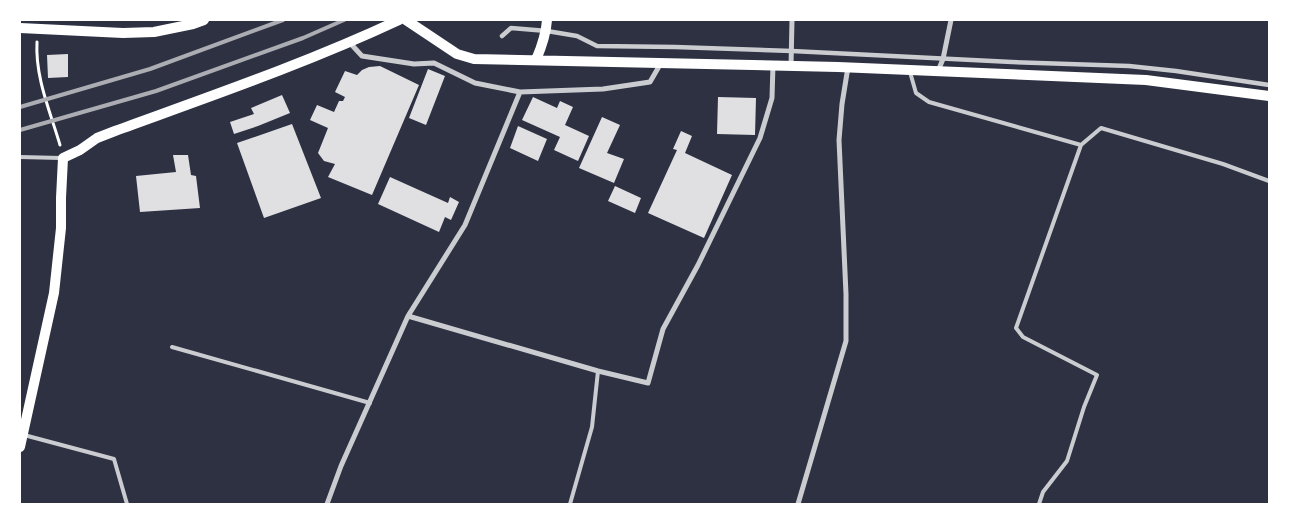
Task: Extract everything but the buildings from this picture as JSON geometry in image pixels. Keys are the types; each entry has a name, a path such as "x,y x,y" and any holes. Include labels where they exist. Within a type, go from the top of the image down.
{"main road":[{"path":"20,28 123,33 154,32 204,20"},
{"path":"20,447 54,293 62,228 63,158 115,130 350,43 399,20"},
{"path":"406,20 457,54 474,58 848,67 1146,80 1269,96"},
{"path":"536,60 544,42 547,20"}],"street":[{"path":"791,66 792,20"},
{"path":"938,71 943,58 951,20"},
{"path":"502,36 512,28 577,36 597,46 792,51 1129,66 1269,85"},
{"path":"350,43 362,56 414,64 434,63 475,83 520,92 603,89 650,82 661,63"},
{"path":"408,316 598,371 648,383 663,329 698,265 760,138 772,98 773,65"},
{"path":"798,504 846,340 846,294 839,140 848,67"},
{"path":"327,504 341,466 408,316 466,225 520,92"}],"lane":[{"path":"910,70 916,93 929,102 1080,145"},
{"path":"1039,504 1043,492 1067,461 1084,407 1097,375 1023,337 1016,328 1080,145 1101,128 1224,164 1269,181"},
{"path":"20,157 63,158"},
{"path":"172,347 370,403"},
{"path":"570,504 592,427 598,371"},
{"path":"23,435 114,459 127,504"}],"path":[{"path":"36,50 45,99 63,158"}],"railway":[{"path":"20,107 150,69 283,20"},
{"path":"20,130 156,91 303,38 344,20"}]}
